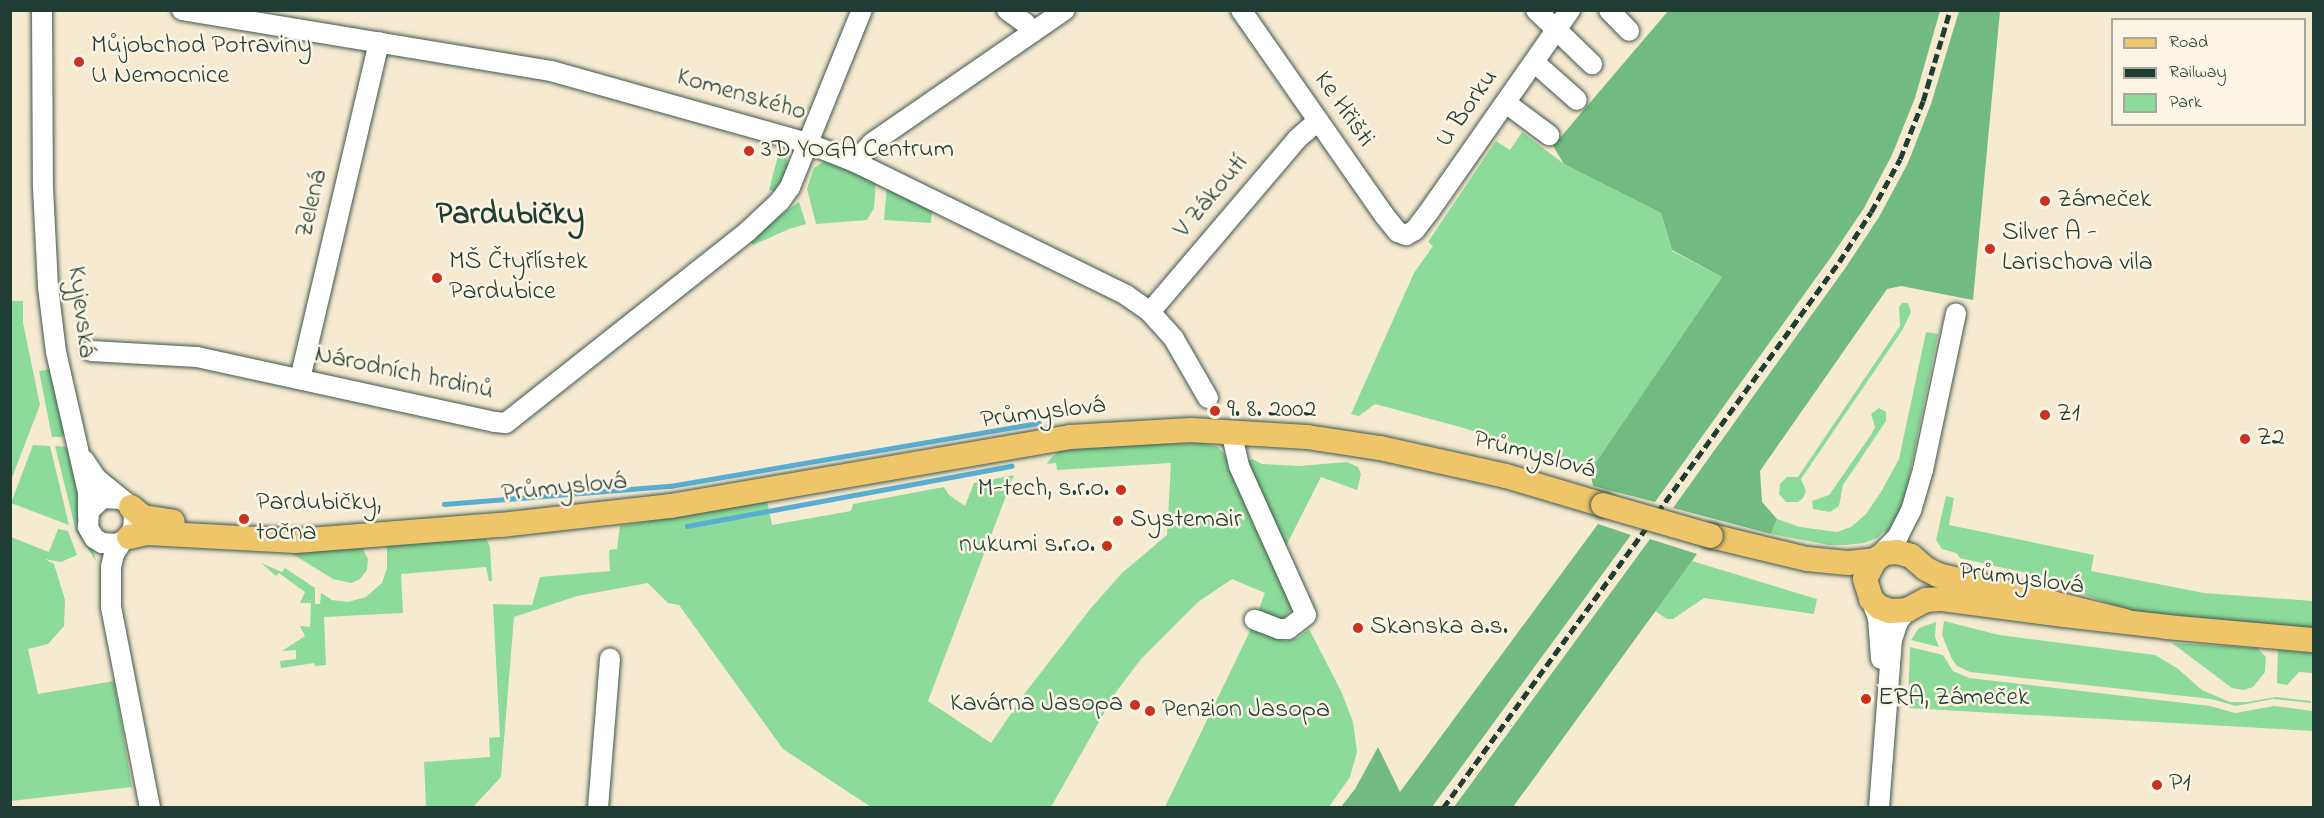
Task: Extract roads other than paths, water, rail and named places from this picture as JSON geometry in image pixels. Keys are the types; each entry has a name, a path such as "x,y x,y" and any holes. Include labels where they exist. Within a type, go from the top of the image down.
{"main road":[{"name":"Průmyslová","path":"125,540 147,533 296,542 501,525 661,507 1070,437 1159,431 1231,431 1307,437 1380,448 1497,474 1711,536 1807,559 1848,563 1898,552 1938,575 2126,621"},
{"name":"Průmyslová","path":"126,503 148,518 229,530 376,534"},
{"name":"Průmyslová","path":"1711,536 1869,595 1890,611 1909,608 1926,600 1942,599 2313,640"},
{"name":"Průmyslová","path":"1869,595 1866,573 1877,558"},
{"name":"Průmyslová","path":"1909,608 1920,599 1925,588 1925,576 1918,562"}],"street":[{"name":"Kyjevská","path":"42,10 43,188 48,287 56,352 88,493 89,525 99,548 104,591 116,636 150,807"},
{"name":"Komenského","path":"182,10 551,71 807,143 855,162 1108,285 1150,312 1182,351 1208,399"},
{"name":"Národních hrdinů","path":"91,351 197,357 506,423 758,222 790,187 862,10"},
{"path":"1007,10 1025,23 1032,32"},
{"path":"855,162 872,143 1065,10"},
{"name":"Ke Hřišti","path":"1241,10 1388,220 1398,232 1406,235"},
{"path":"1536,10 1592,64"},
{"name":"U Borku","path":"1406,235 1415,230 1428,213 1570,10"},
{"path":"1609,10 1629,31"},
{"name":"Zelená","path":"300,379 379,42"},
{"path":"1534,62 1577,100"},
{"path":"1506,103 1549,135"},
{"name":"V Zákoutí","path":"1150,312 1297,139 1318,121"},
{"name":"Průmyslová","path":"1918,562 1914,530 1923,470 1956,313"},
{"path":"1231,431 1239,466 1306,615 1288,629 1279,629 1255,620"},
{"name":"Kyjevská","path":"74,439 92,472 126,503"},
{"name":"Průmyslová","path":"1877,558 1902,530 1911,511 1923,470"},
{"path":"103,498 126,503 135,520 125,540 102,543 89,525 94,503 103,498"},
{"name":"Kyjevská","path":"116,636 110,578 114,554 125,540"},
{"name":"Průmyslová","path":"1869,595 1876,611 1880,638 1882,749"},
{"name":"Průmyslová","path":"1879,807 1892,640 1898,622 1909,608"},
{"path":"599,806 610,658"}],"waterway":[{"path":"444,504 670,486 1039,423"},
{"path":"687,526 1012,466"}],"railway":[{"path":"1443,808 1839,262 1871,212 1900,159 1923,101 1950,10"}],"place":[{"name":"Můjobchod Potraviny U Nemocnice","path":"79,62"},
{"name":"3D YOGA Centrum","path":"749,151"},
{"name":"Zámeček","path":"2045,201"},
{"name":"Silver A - Larischova vila","path":"1990,249"},
{"name":"MŠ Čtyřlístek Pardubice","path":"437,278"},
{"name":"9. 8. 2002","path":"1215,411"},
{"name":"Z1","path":"2045,415"},
{"name":"Z2","path":"2245,439"},
{"name":"M-tech, s.r.o.","path":"1121,490"},
{"name":"Pardubičky, točna","path":"244,519"},
{"name":"Systemair","path":"1118,521"},
{"name":"nukumi s.r.o.","path":"1107,546"},
{"name":"Skanska a.s.","path":"1358,628"},
{"name":"ERA, Zámeček","path":"1866,699"},
{"name":"Kavárna Jasopa","path":"1135,705"},
{"name":"Penzion Jasopa","path":"1150,711"},
{"name":"P1","path":"2157,785"}],"district":[{"name":"Pardubičky","path":"510,216"}]}
